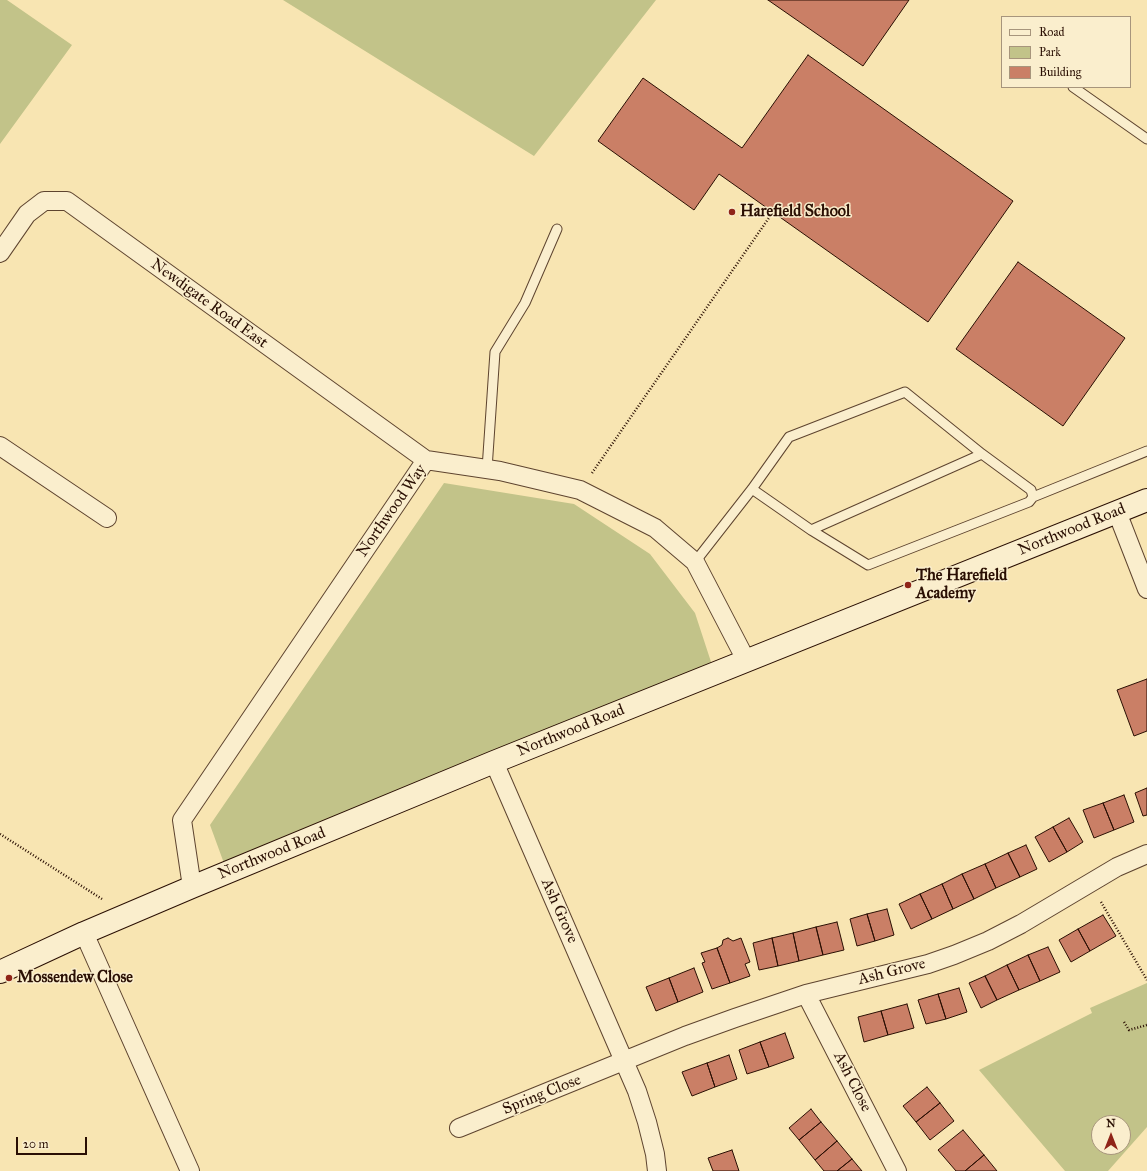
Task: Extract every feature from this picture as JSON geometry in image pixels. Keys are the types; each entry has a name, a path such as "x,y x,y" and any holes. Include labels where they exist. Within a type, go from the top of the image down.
{"street":[{"name":"Newdigate Road East","path":"0,253 27,214 44,201 67,201 426,460"},
{"path":"0,446 107,518"},
{"name":"Northwood Way","path":"192,887 182,820 426,460 500,471 580,490 655,528 695,562 746,660"},
{"name":"Northwood Road","path":"0,972 126,915 494,762 1147,500"},
{"path":"1117,512 1147,589"},
{"name":"Ash Grove","path":"494,762 624,1061 647,1122 655,1154 657,1171"},
{"name":"Ash Grove","path":"624,1061 692,1033 806,994 928,964 954,955 988,941 1021,924 1090,882 1117,867 1147,854"},
{"path":"84,933 190,1171"},
{"name":"Ash Close","path":"806,994 898,1171"},
{"name":"Spring Close","path":"459,1128 624,1061"}],"lane":[{"path":"1074,88 1147,139"},
{"path":"487,469 495,352 525,303 557,228"},
{"path":"695,562 752,489 789,437 905,392 982,454 1031,490 1033,497"},
{"path":"752,489 811,530 868,565 1029,502 1033,497 1147,450"},
{"path":"811,530 982,454"}],"path":[{"path":"580,490 773,212"},
{"path":"0,834 126,915"},
{"path":"1090,882 1147,980"},
{"path":"1124,1022 1129,1030 1147,1025"}],"green space":[{"path":"0,0 7,0 72,45 0,144"},
{"path":"283,0 656,0 534,156"},
{"path":"444,483 574,504 650,554 695,613 713,668 225,866 210,825"},
{"path":"1147,983 1147,1127 1131,1145 1131,1115 1091,1115 1091,1155 1122,1155 1108,1171 1065,1171 979,1070 1092,1013 1090,1008"}],"building":[{"path":"768,0 909,0 863,66"},
{"path":"808,55 1013,201 928,322 719,174 694,210 598,141 643,78 742,148"},
{"path":"1018,262 1125,338 1063,426 956,349"},
{"path":"1147,679 1147,731 1134,736 1117,690"},
{"path":"1147,788 1147,815 1143,816 1135,793"},
{"path":"1124,795 1134,822 1114,830 1103,803"},
{"path":"1103,803 1114,830 1094,838 1083,810"},
{"path":"1069,818 1083,842 1067,852 1053,827"},
{"path":"1053,827 1067,852 1049,862 1035,837"},
{"path":"1026,845 1037,869 1020,877 1008,853"},
{"path":"1008,853 1020,877 996,888 985,864"},
{"path":"985,864 996,888 974,899 962,874"},
{"path":"962,874 974,899 953,909 942,884"},
{"path":"942,884 953,909 932,919 920,894"},
{"path":"920,894 932,919 911,929 899,904"},
{"path":"887,909 894,935 875,941 867,914"},
{"path":"867,914 875,941 857,946 850,919"},
{"path":"1103,915 1116,936 1090,951 1078,929"},
{"path":"837,922 844,950 823,955 816,927"},
{"path":"816,927 823,955 799,961 793,933"},
{"path":"1078,929 1090,951 1071,962 1059,940"},
{"path":"793,933 799,961 778,966 772,938"},
{"path":"728,938 733,941 741,938 750,962 745,964 750,976 730,983 717,948 722,945 723,940"},
{"path":"772,938 778,966 759,970 753,943"},
{"path":"1048,947 1060,972 1040,981 1028,955"},
{"path":"717,948 730,983 712,989 702,963 705,962 701,953"},
{"path":"1028,955 1040,981 1019,990 1007,965"},
{"path":"1007,965 1019,990 997,1000 985,976"},
{"path":"694,968 703,992 678,1002 669,978"},
{"path":"985,976 997,1000 981,1008 969,983"},
{"path":"669,978 678,1002 656,1011 646,987"},
{"path":"959,988 967,1012 946,1019 938,994"},
{"path":"938,994 946,1019 926,1024 918,1000"},
{"path":"907,1004 914,1028 888,1035 881,1011"},
{"path":"881,1011 888,1035 864,1042 858,1017"},
{"path":"785,1033 794,1058 769,1067 760,1042"},
{"path":"760,1042 769,1067 747,1074 739,1050"},
{"path":"729,1055 737,1079 715,1087 707,1063"},
{"path":"707,1063 715,1087 692,1096 682,1072"},
{"path":"927,1087 940,1103 916,1122 903,1106"},
{"path":"940,1103 954,1121 930,1140 916,1122"},
{"path":"811,1109 821,1122 799,1140 789,1128"},
{"path":"821,1122 837,1141 815,1160 799,1140"},
{"path":"963,1130 984,1155 965,1171 956,1171 938,1150"},
{"path":"837,1141 852,1159 837,1171 824,1171 815,1160"},
{"path":"732,1150 739,1171 713,1171 708,1158"},
{"path":"984,1155 997,1171 965,1171"},
{"path":"852,1159 862,1171 837,1171"}],"place":[{"name":"Harefield School","path":"732,212"},
{"name":"The Harefield Academy","path":"908,585"},
{"name":"Mossendew Close","path":"9,978"}]}
